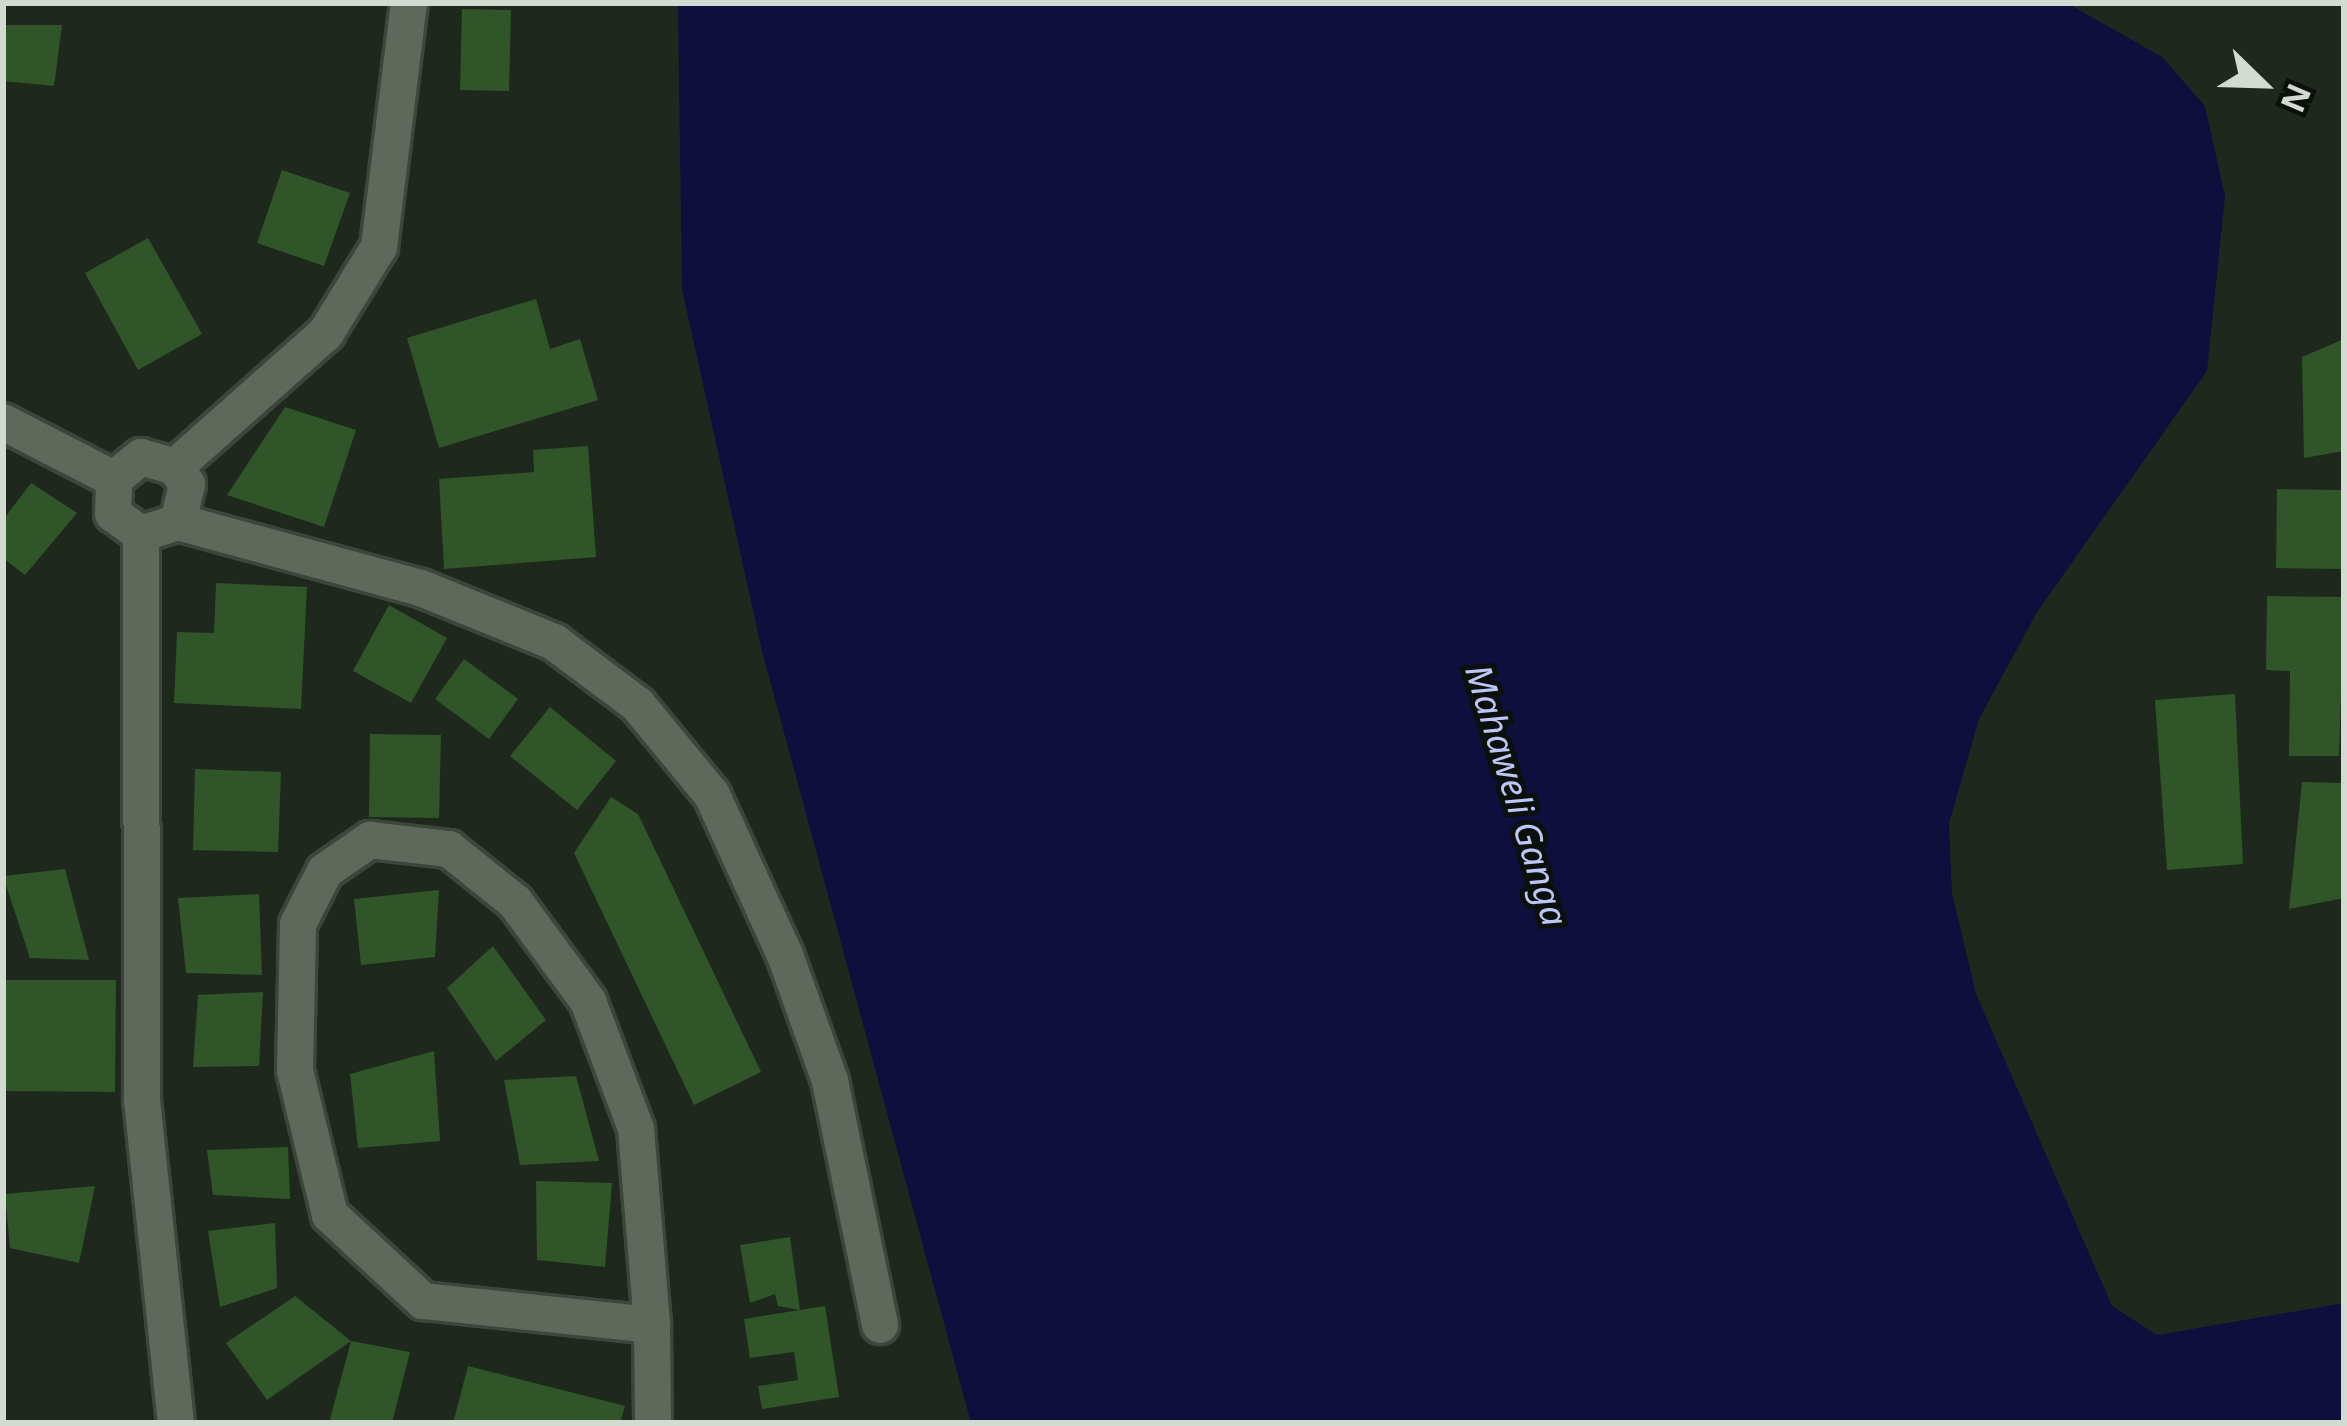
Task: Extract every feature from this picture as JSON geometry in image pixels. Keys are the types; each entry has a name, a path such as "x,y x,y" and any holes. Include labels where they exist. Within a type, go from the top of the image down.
{"street":[{"path":"176,467 326,333 379,247 409,3"},
{"path":"3,422 114,479"},
{"path":"141,534 113,514 114,479 141,457 176,467 187,484 178,522"},
{"path":"141,534 178,522 422,588 554,642 637,704 712,795 785,955 830,1081 880,1324"},
{"path":"141,534 142,1100 181,1421"},
{"path":"652,1325 423,1301 330,1215 296,1070 298,924 325,871 370,840 449,849 515,902 588,1000 636,1129 652,1325 653,1423"}],"water":[{"name":"Mahaweli Ganga","path":"678,3 2067,3 2162,57 2205,106 2225,196 2207,371 2037,612 1979,719 1949,823 1952,893 1976,994 2112,1306 2157,1335 2344,1303 2344,1423 971,1423 762,651 682,289"}],"building":[{"path":"462,9 511,10 509,91 460,90"},
{"path":"3,25 62,25 54,86 3,81"},
{"path":"282,170 350,193 324,266 257,243"},
{"path":"148,238 202,334 138,370 85,273"},
{"path":"536,299 550,349 580,339 598,400 439,448 407,338"},
{"path":"2344,339 2344,451 2304,458 2302,357"},
{"path":"285,407 356,430 324,527 227,495"},
{"path":"588,446 596,557 444,569 439,479 534,472 533,450"},
{"path":"31,483 77,513 25,575 3,558 3,520"},
{"path":"2277,489 2344,490 2344,569 2276,568"},
{"path":"216,583 307,587 301,709 174,703 177,632 214,633"},
{"path":"2267,596 2344,597 2339,756 2289,756 2290,671 2266,670"},
{"path":"389,605 447,638 411,703 353,671"},
{"path":"464,659 518,699 489,739 435,699"},
{"path":"2235,694 2243,864 2167,870 2155,700"},
{"path":"550,707 616,761 577,810 510,756"},
{"path":"370,734 441,735 439,818 369,817"},
{"path":"195,769 281,772 278,852 193,850"},
{"path":"2302,782 2344,783 2344,898 2289,909"},
{"path":"611,797 638,814 761,1072 694,1105 574,853"},
{"path":"65,869 89,960 30,958 3,876"},
{"path":"439,890 435,957 361,965 354,899"},
{"path":"259,894 262,975 186,973 178,898"},
{"path":"493,946 546,1020 496,1061 447,988"},
{"path":"3,980 116,980 115,1092 3,1091"},
{"path":"263,992 259,1066 193,1067 198,995"},
{"path":"434,1051 440,1141 358,1148 350,1074"},
{"path":"576,1076 599,1161 520,1165 504,1080"},
{"path":"288,1147 290,1199 213,1195 207,1150"},
{"path":"536,1181 612,1183 605,1267 537,1260"},
{"path":"95,1186 79,1263 10,1248 5,1194"},
{"path":"275,1223 277,1288 220,1307 208,1231"},
{"path":"790,1237 800,1310 778,1306 775,1294 750,1303 740,1245"},
{"path":"295,1296 351,1341 267,1400 226,1343"},
{"path":"825,1306 839,1397 762,1409 758,1386 798,1380 794,1352 750,1358 744,1319"},
{"path":"351,1341 410,1352 392,1423 329,1423"},
{"path":"468,1366 625,1406 620,1423 453,1423"}]}
